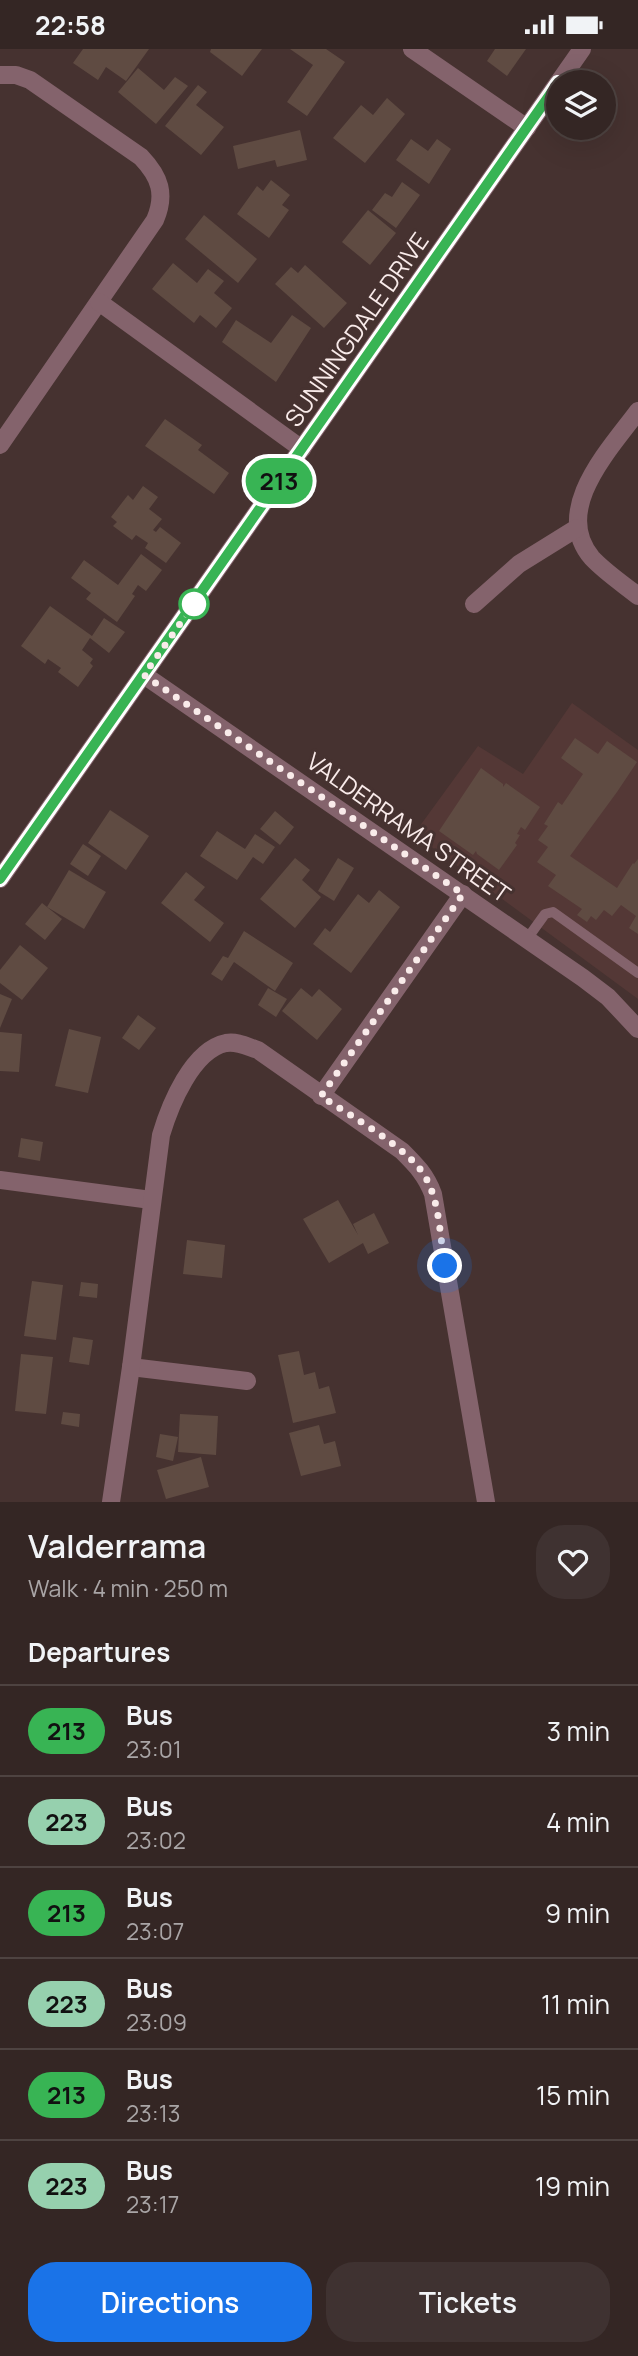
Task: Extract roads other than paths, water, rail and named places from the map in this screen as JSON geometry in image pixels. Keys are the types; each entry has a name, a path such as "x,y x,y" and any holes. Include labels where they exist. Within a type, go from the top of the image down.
{"street":[{"path":"412,49 527,128"},
{"name":"SUNNINGDALE DRIVE","path":"568,70 582,49"},
{"path":"0,75 16,75 43,88 141,157 159,181 162,198 155,220 0,445"},
{"name":"SUNNINGDALE DRIVE","path":"0,879 546,101"},
{"path":"99,302 302,449"},
{"path":"638,411 594,471 582,496 577,529 591,557 638,596"},
{"path":"474,604 519,564 577,529"},
{"name":"VALDERRAMA STREET","path":"144,675 527,939 608,997 637,1025"},
{"path":"321,1096 463,894"},
{"path":"111,1502 161,1135 169,1108 184,1079 206,1052 224,1044 237,1043 258,1050 402,1151 422,1171 428,1182 433,1194 486,1502"},
{"path":"0,1180 151,1200"},
{"path":"131,1367 247,1381"}],"lane":[{"path":"527,939 545,913 553,912 638,973"}]}
